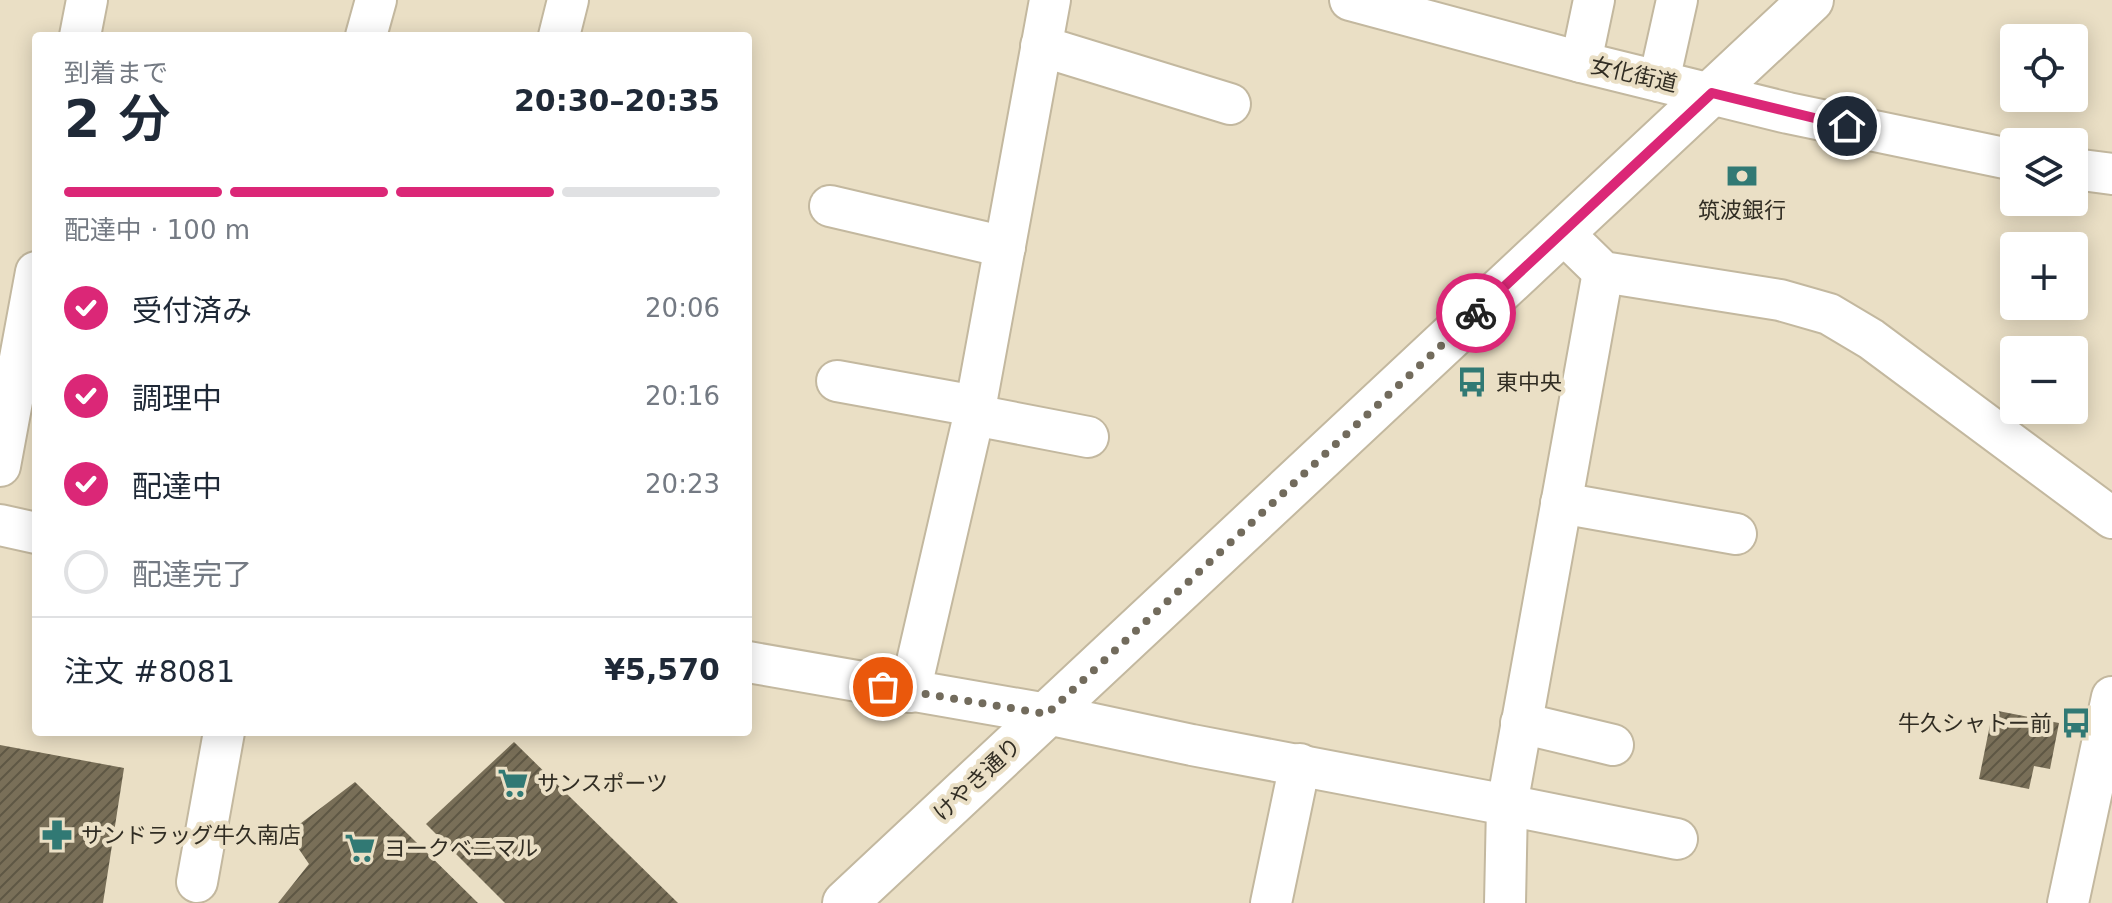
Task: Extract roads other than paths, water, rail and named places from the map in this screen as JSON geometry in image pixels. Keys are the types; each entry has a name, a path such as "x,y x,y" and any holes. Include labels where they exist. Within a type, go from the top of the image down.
{"main road":[{"name":"けやき通り","path":"845,903 1811,0"}],"street":[{"path":"81,32 87,0"},
{"path":"367,32 376,0"},
{"path":"560,32 568,0"},
{"path":"910,692 975,410 1050,0"},
{"name":"女化街道","path":"1350,0 1788,113 2000,157"},
{"path":"1581,62 1594,0"},
{"path":"1659,81 1677,0"},
{"path":"1041,46 1230,104"},
{"path":"2088,171 2112,174"},
{"path":"830,206 1005,247"},
{"path":"1562,232 1603,272 1780,300 1829,314 1871,339 2112,518"},
{"path":"1505,903 1507,805 1603,272"},
{"path":"14,443 31,330"},
{"path":"837,381 1088,437"},
{"path":"1561,503 1736,534"},
{"path":"0,525 32,532"},
{"path":"752,663 1047,714 1677,839"},
{"path":"2068,903 2112,697"},
{"path":"1521,723 1613,745"},
{"path":"197,882 223,736"},
{"path":"1271,903 1300,764"}],"place":[{"name":"筑波銀行","path":"1742,176"},
{"name":"東中央","path":"1472,382"},
{"name":"牛久シャトー前","path":"2076,723"},
{"name":"サンスポーツ","path":"513,783"},
{"name":"サンドラッグ牛久南店","path":"57,835"},
{"name":"ヨークベニマル","path":"360,848"}]}
